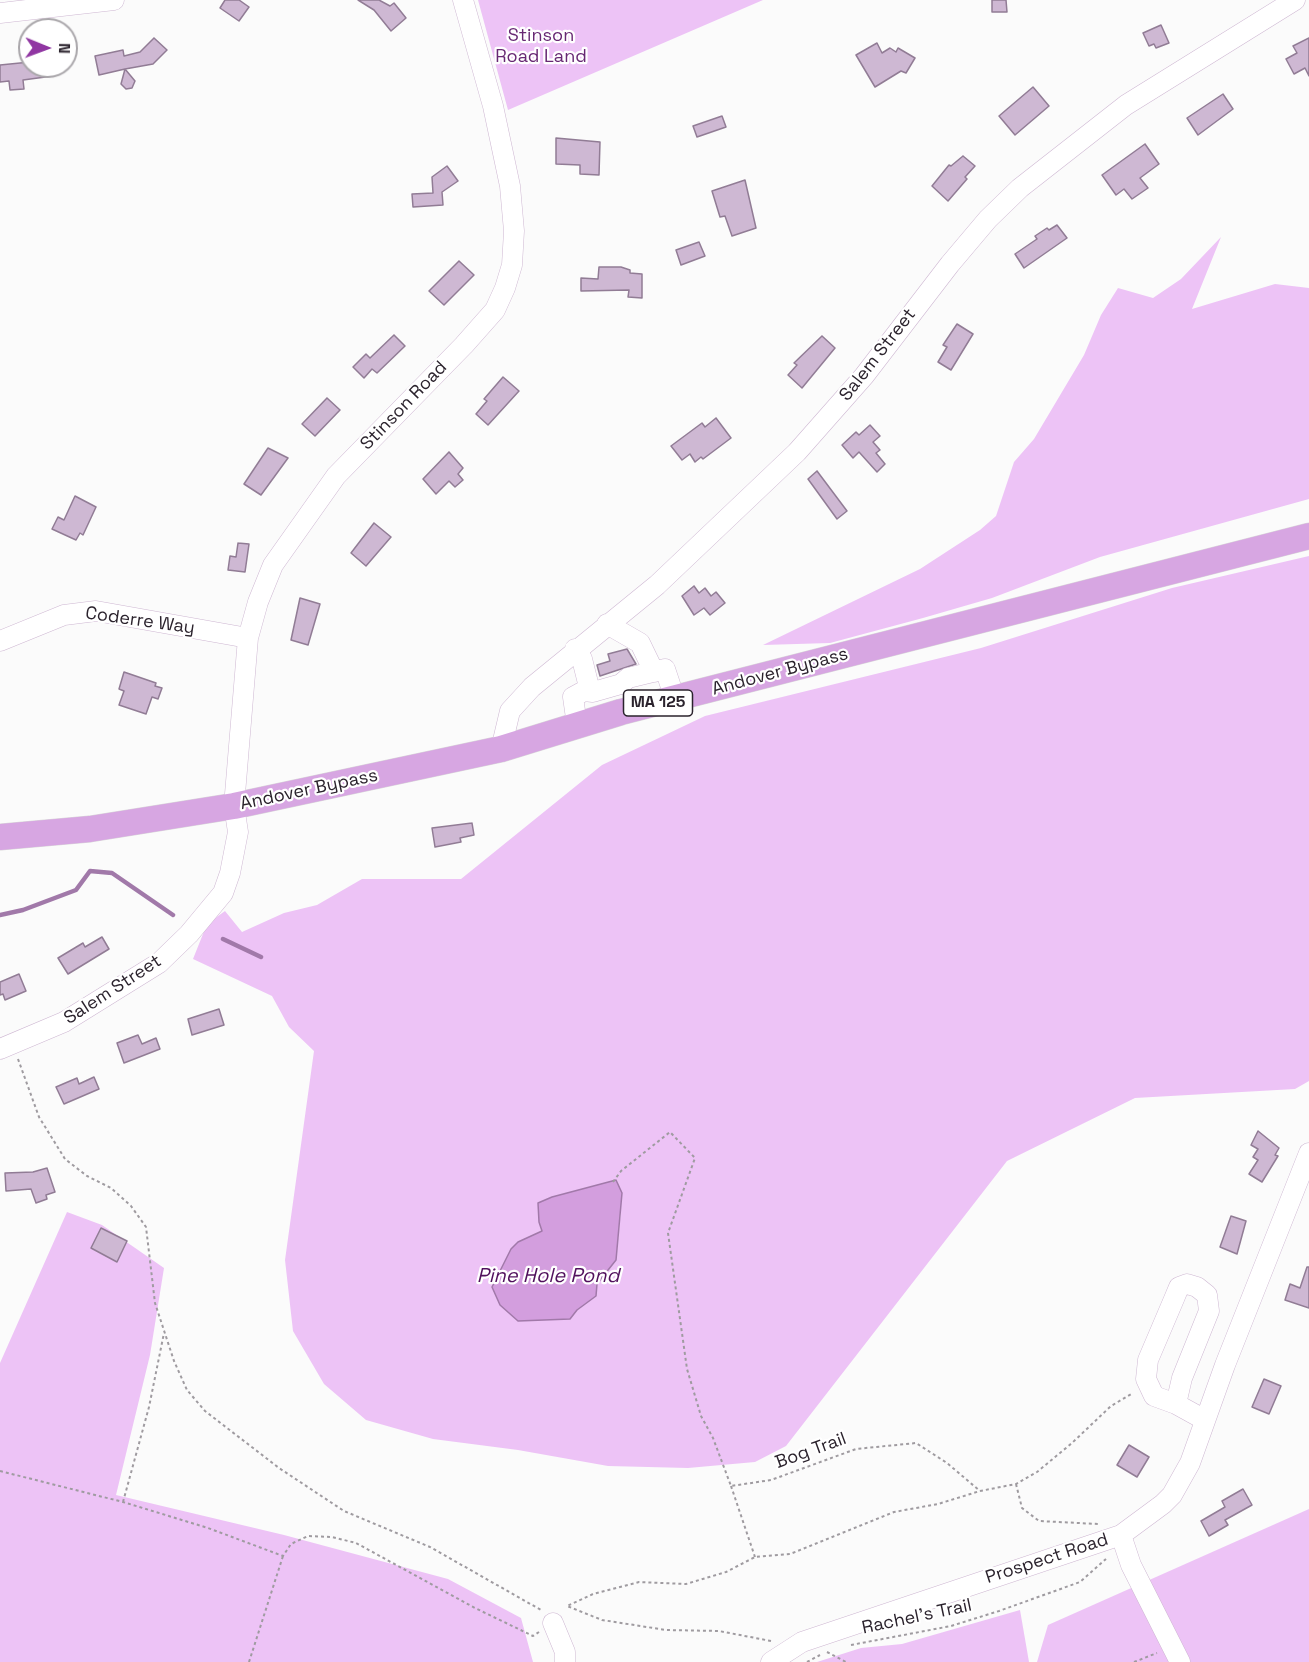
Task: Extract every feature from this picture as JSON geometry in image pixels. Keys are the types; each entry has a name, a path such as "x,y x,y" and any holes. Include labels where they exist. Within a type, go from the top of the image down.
{"main road":[{"name":"Andover Bypass","path":"0,837 90,829 234,806 501,749 577,725 675,699 1309,536"}],"street":[{"path":"0,13 114,0"},
{"name":"Stinson Road","path":"234,806 248,638 258,602 273,565 336,476 464,345 495,310 512,265 514,231 510,186 493,106 463,0"},
{"name":"Salem Street","path":"501,749 510,711 532,687 575,649 657,585 797,452 864,376 950,264 988,219 1020,188 1126,105 1295,0"},
{"name":"Coderre Way","path":"0,641 64,615 88,611 248,638"},
{"path":"607,624 640,643 654,672"},
{"path":"575,649 582,659 586,687 593,692 621,684 628,678 665,669 675,699"},
{"path":"577,725 573,697 586,687"},
{"name":"Salem Street","path":"6,1047 49,1030 105,998 159,963 189,934 223,893 230,873 238,832 234,806"},
{"name":"Prospect Road","path":"776,1658 802,1642 1126,1536 1172,1495 1190,1463 1309,1153"},
{"path":"1176,1404 1182,1378 1209,1311 1207,1295 1197,1287 1187,1284 1179,1287 1176,1293 1149,1360 1146,1379 1154,1396 1176,1404 1205,1420"},
{"path":"1126,1536 1131,1565 1176,1654"},
{"path":"553,1623 559,1633 566,1662"}],"path":[{"path":"6,1047 39,1117 66,1159 87,1176 111,1188 131,1206 146,1227 155,1303 174,1361 187,1390 205,1411 260,1455 344,1511 454,1560 543,1611 553,1623 534,1636 475,1608 356,1544 332,1537 308,1536 291,1544 283,1556 249,1662"},
{"path":"613,1182 621,1171 670,1132 695,1158 668,1233 687,1369 701,1416 723,1463 754,1557"},
{"path":"123,1502 149,1407 165,1331"},
{"path":"776,1658 773,1641 756,1636 719,1631 666,1630 602,1620 567,1606 593,1594 639,1582 686,1584 726,1572 754,1557 790,1554 894,1512 938,1504 980,1491 1016,1484 1037,1472 1122,1397 1150,1387"},
{"name":"Bog Trail","path":"731,1486 771,1480 855,1449 916,1443 947,1463 980,1491"},
{"path":"0,1471 123,1502 208,1528 283,1556"},
{"path":"1016,1484 1022,1508 1039,1521 1126,1536"},
{"name":"Rachel's Trail","path":"849,1645 951,1626 1080,1582 1126,1536"},
{"path":"807,1662 831,1649"},
{"path":"826,1652 846,1662"},
{"path":"1134,1662 1176,1654"}],"green space":[{"name":"Stinson Road Land","path":"478,0 763,0 508,110"},
{"path":"1221,237 1192,309 1275,284 1309,288 1309,499 1100,557 992,598 830,643 763,645 920,569 980,530 996,516 1014,462 1034,439 1084,355 1101,315 1118,288 1153,298 1181,279"},
{"path":"1309,556 1309,1081 1295,1089 1135,1098 1007,1161 786,1446 755,1462 688,1468 608,1466 518,1450 433,1439 366,1420 324,1384 293,1331 285,1260 314,1051 289,1027 272,996 193,959 207,924 225,911 242,932 284,913 317,905 362,879 461,879 602,765 705,716 981,648 1172,588","holes":["616,1180 621,1210 616,1259 596,1284 596,1296 577,1310 570,1319 504,1265 518,1242 542,1231 580,1190"]},
{"path":"67,1212 102,1225 164,1268 150,1355 116,1495 284,1535 448,1579 521,1618 533,1662 0,1662 0,1363"},
{"path":"1309,1509 1309,1662 1037,1662 1048,1625"},
{"path":"1020,1610 1029,1662 817,1662 861,1648 902,1644"}],"water":[{"name":"Pine Hole Pond","path":"616,1180 622,1193 616,1260 597,1284 596,1296 577,1310 570,1319 518,1321 500,1305 492,1287 511,1249 518,1242 542,1231 538,1203"}],"building":[{"path":"225,0 239,0 249,7 239,21 220,8"},
{"path":"358,0 379,0 390,6 394,3 406,18 391,31 374,10"},
{"path":"992,0 1006,0 1007,12 992,12"},
{"path":"1161,25 1169,43 1156,48 1154,44 1149,46 1143,33"},
{"path":"154,38 167,50 153,64 99,75 95,56 123,50 124,56 140,52"},
{"path":"1309,38 1309,76 1305,68 1294,74 1286,59 1297,53 1293,46"},
{"path":"877,43 882,53 890,48 896,52 898,48 915,58 906,73 901,71 875,87 856,55"},
{"path":"18,63 18,78 38,78 23,80 24,89 10,90 9,81 0,82 0,65"},
{"path":"125,69 135,81 132,88 126,89 121,84"},
{"path":"1033,87 1049,106 1015,135 999,116"},
{"path":"1223,94 1233,109 1198,135 1187,118"},
{"path":"722,116 726,127 697,137 693,126"},
{"path":"556,138 600,142 599,175 580,174 580,165 556,164"},
{"path":"1145,144 1159,164 1140,178 1148,188 1132,199 1124,189 1116,195 1102,175"},
{"path":"963,156 975,166 948,201 932,186 949,165 951,166"},
{"path":"447,166 458,181 442,192 443,205 413,207 412,194 433,193 432,177"},
{"path":"745,180 756,228 732,236 725,216 720,217 712,191"},
{"path":"1057,225 1067,238 1024,268 1015,254 1037,239 1035,236"},
{"path":"699,242 705,256 681,265 676,250"},
{"path":"459,261 474,275 444,305 429,291"},
{"path":"599,267 621,267 630,270 630,273 642,274 642,298 628,297 629,290 581,291 581,278 598,279"},
{"path":"957,324 973,334 951,370 938,362 947,347 943,345"},
{"path":"394,335 405,346 377,373 372,369 364,378 353,367 366,354 370,358"},
{"path":"822,336 835,348 802,388 788,375 797,365 794,363"},
{"path":"503,377 519,391 488,425 476,414 487,401 484,399"},
{"path":"327,398 340,410 315,436 302,424"},
{"path":"716,418 731,438 703,459 701,457 695,462 690,454 682,460 671,446 702,423 705,427"},
{"path":"870,425 880,436 873,442 880,450 876,453 885,464 877,472 859,452 853,458 842,445 856,432 859,435"},
{"path":"268,448 288,458 261,495 244,484"},
{"path":"449,452 463,468 458,474 463,480 455,487 449,481 436,494 423,479"},
{"path":"817,471 847,511 837,519 808,479"},
{"path":"75,496 96,507 83,535 80,533 76,540 52,529 58,517 64,520"},
{"path":"374,523 391,537 366,566 351,553"},
{"path":"238,543 249,544 245,572 228,570 230,556 236,557"},
{"path":"694,586 699,593 705,588 711,596 716,592 725,603 710,615 704,608 694,615 682,596"},
{"path":"300,598 320,604 308,645 291,640"},
{"path":"627,649 636,664 600,676 597,665 610,661 608,654"},
{"path":"124,672 156,683 155,686 162,688 158,699 152,697 146,714 119,705 124,691 119,689"},
{"path":"472,823 474,835 460,838 461,842 435,847 432,828"},
{"path":"102,937 109,949 68,974 58,958 83,943 85,947"},
{"path":"19,974 26,991 5,1000 3,994 0,995 0,982"},
{"path":"219,1009 224,1025 192,1035 188,1019"},
{"path":"138,1035 142,1044 156,1038 160,1049 124,1063 117,1043"},
{"path":"94,1077 99,1089 64,1104 56,1087 77,1078 79,1084"},
{"path":"1258,1131 1279,1148 1275,1155 1278,1156 1262,1182 1249,1174 1258,1160 1253,1157 1258,1149 1251,1145"},
{"path":"47,1168 55,1192 46,1195 47,1199 36,1203 31,1189 6,1191 5,1173 33,1172"},
{"path":"1231,1216 1246,1221 1237,1254 1220,1247"},
{"path":"101,1228 127,1241 117,1262 91,1248"},
{"path":"1307,1267 1309,1267 1309,1308 1285,1300 1290,1284 1300,1288"},
{"path":"1264,1379 1281,1386 1269,1414 1252,1407"},
{"path":"1129,1445 1149,1457 1137,1477 1117,1465"},
{"path":"1243,1489 1252,1505 1225,1520 1228,1525 1209,1536 1201,1521 1225,1507 1222,1501"}],"waterway":[{"path":"0,915 23,910 76,890 90,871 112,873 173,915"},
{"path":"223,939 261,957"}]}
